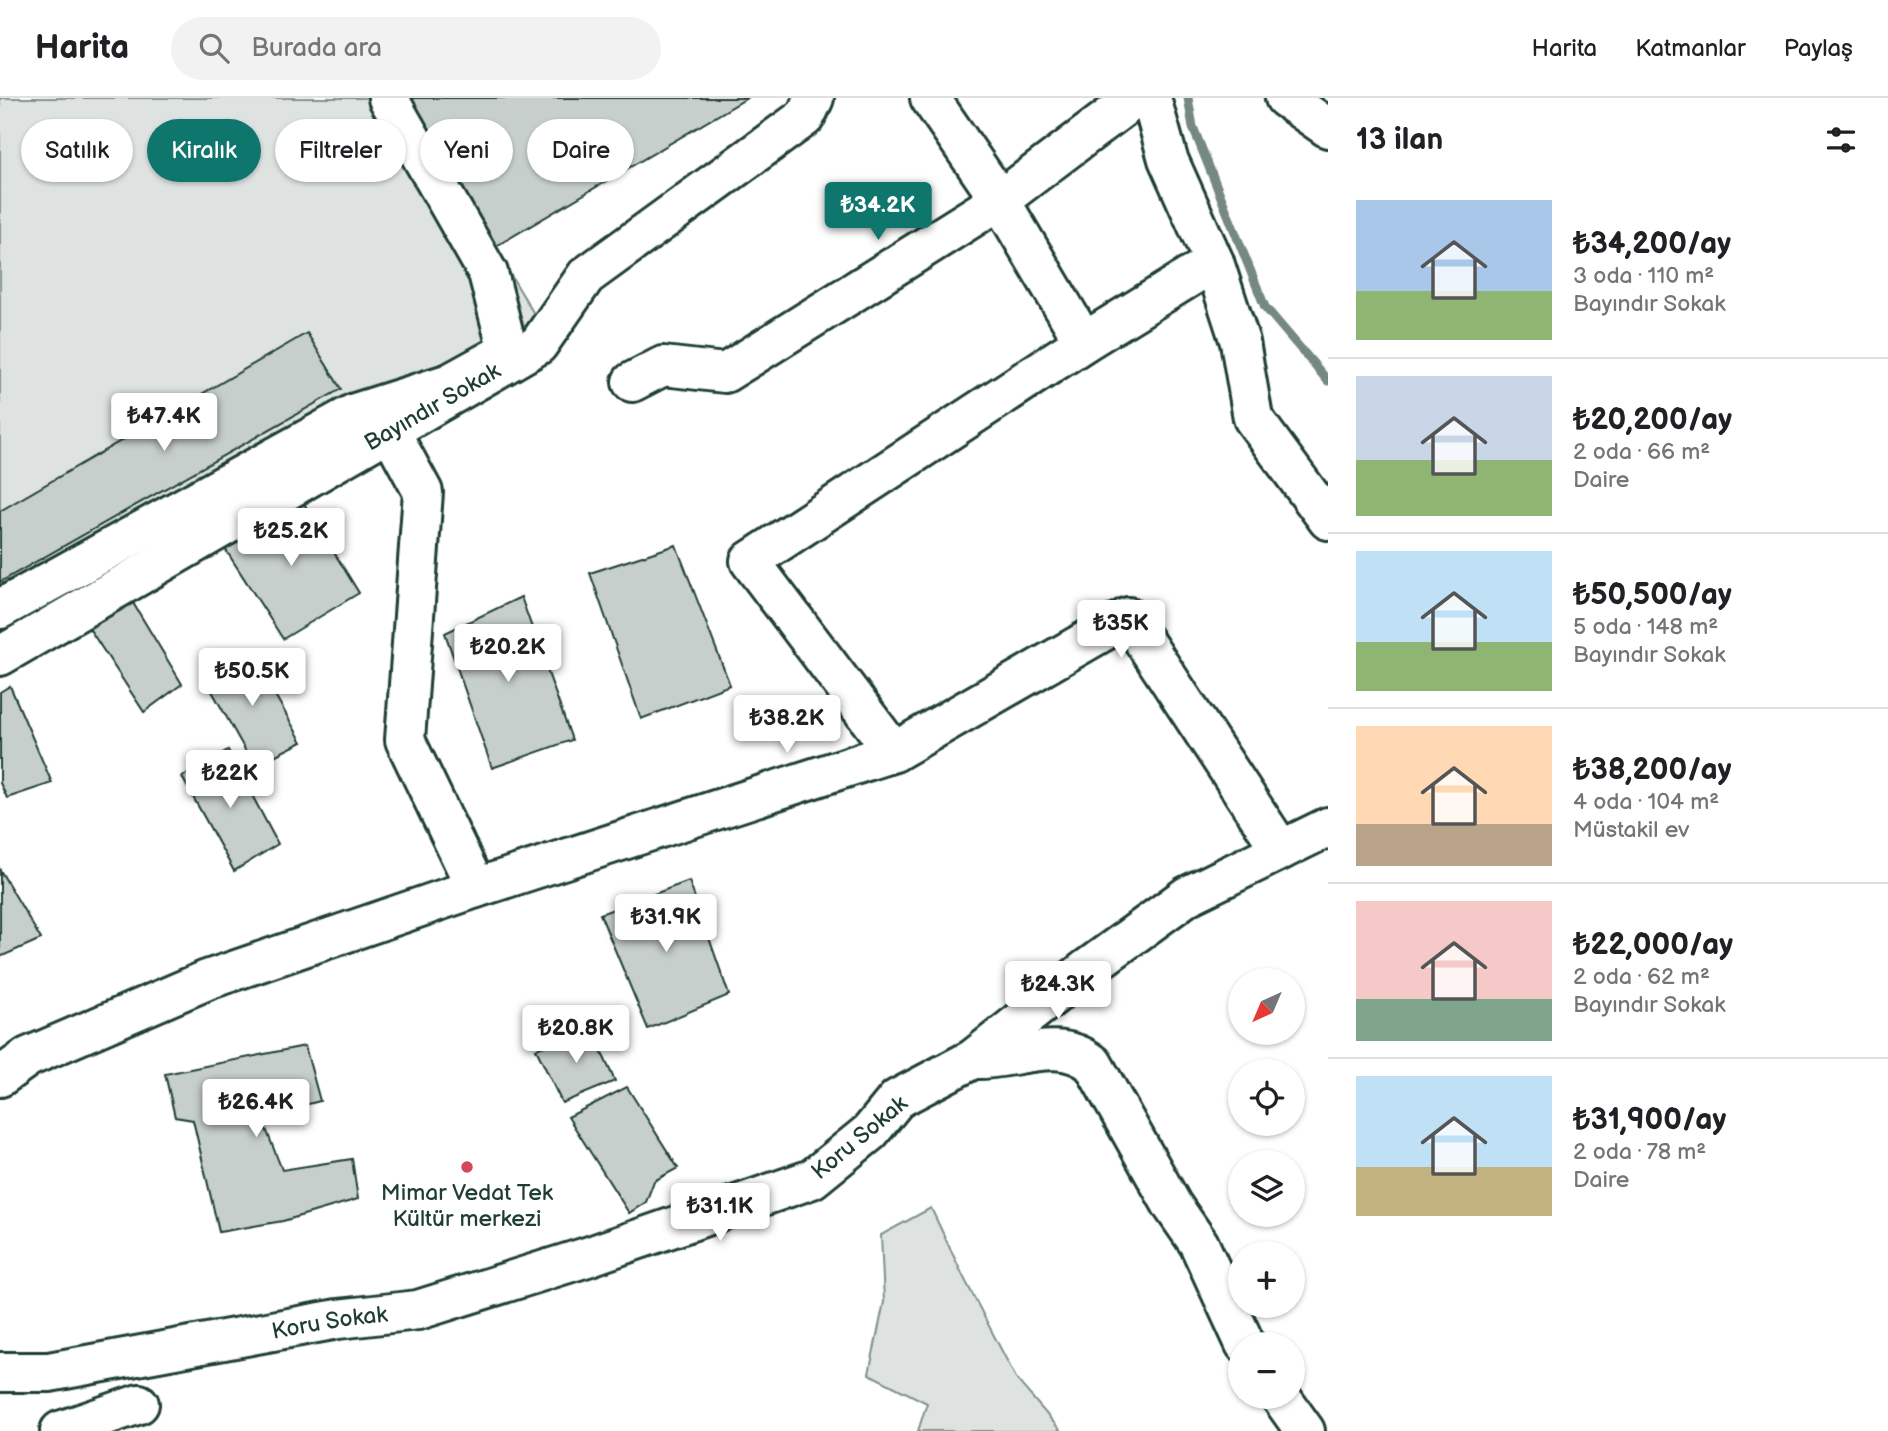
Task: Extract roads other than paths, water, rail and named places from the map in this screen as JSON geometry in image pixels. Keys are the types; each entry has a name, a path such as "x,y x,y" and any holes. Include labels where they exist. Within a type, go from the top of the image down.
{"main road":[{"path":"0,609 355,413 450,383 508,351 488,273 388,98"},
{"name":"Bayındır Sokak","path":"0,656 538,345 586,276 804,117 814,98"},
{"path":"930,98 1000,200 1084,342"},
{"path":"632,382 663,366 725,373 1000,200 1135,98"},
{"path":"1152,98 1167,159 1214,262 1240,342 1253,418 1328,520"},
{"path":"1285,98 1328,128"},
{"path":"894,752 750,561 1084,342 1214,262"},
{"path":"390,430 423,492 405,740 475,888"},
{"path":"0,1077 28,1057 207,980 475,888 894,752 1128,617 1281,850"},
{"name":"Koru Sokak","path":"0,1371 49,1372 338,1319 418,1310 587,1257 812,1180 870,1132 897,1099 973,1059 1088,968 1187,895 1328,827"},
{"path":"973,1059 987,1060 1047,1049 1084,1057 1093,1064 1172,1205 1199,1244 1239,1332"},
{"path":"60,1431 139,1404"},
{"path":"1289,1409 1305,1431"}],"waterway":[{"path":"1188,98 1193,127 1265,307 1328,381"}],"place":[{"name":"Mimar Vedat Tek Kültür merkezi","path":"467,1167"}]}
